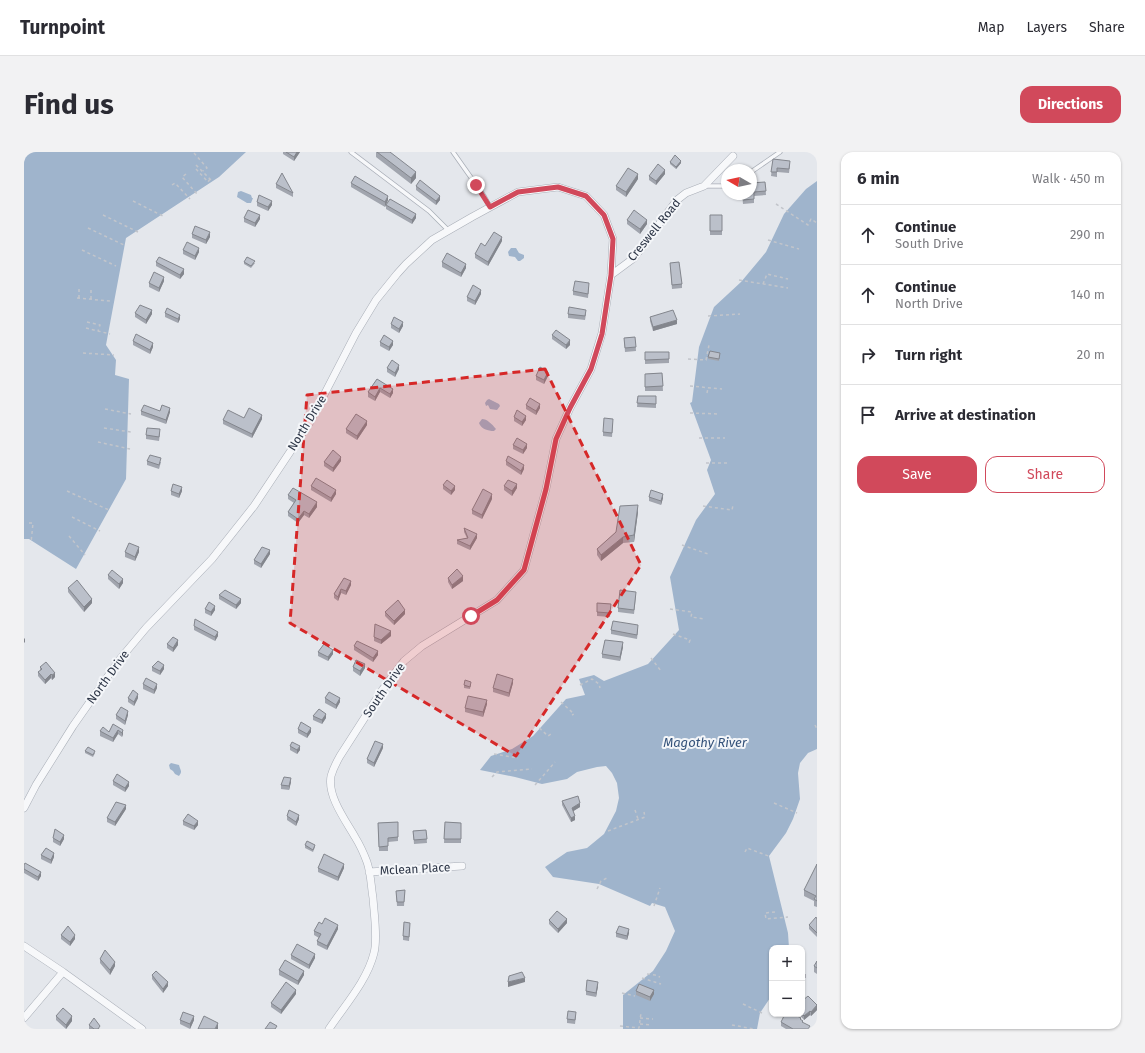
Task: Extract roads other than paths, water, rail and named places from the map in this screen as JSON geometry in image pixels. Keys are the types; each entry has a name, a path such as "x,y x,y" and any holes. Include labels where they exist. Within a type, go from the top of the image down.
{"street":[{"name":"Creswell Road","path":"611,275 634,258 677,200 686,192 704,186 733,156"},
{"name":"North Drive","path":"24,808 36,785 73,726 120,659 149,625 212,559 254,506 310,422 356,333 376,300 406,264 432,240 518,192 558,187 586,196 604,215 613,239 611,275"},
{"name":"South Drive","path":"329,1029 368,970 374,952 376,924 367,862 356,838 340,812 331,788 331,777 334,767 383,689 404,661 422,646 497,600 524,570 546,489 556,439 570,408 591,369 602,334 611,275"},
{"name":"Mclean Place","path":"369,872 462,866"},
{"path":"24,946 142,1029"},
{"path":"24,1018 63,972"}],"lane":[{"path":"351,152 429,211 448,230"},
{"path":"453,152 490,207"},
{"path":"757,168 780,152"},
{"path":"704,186 721,186"}],"water":[{"path":"24,152 246,152 219,177 126,238 106,345 116,360 115,375 129,379 126,479 76,569 29,539 24,539"},
{"name":"Magothy River","path":"817,181 817,749 808,753 800,763 798,773 800,799 786,833 769,856 788,933 789,945 769,945 769,1000 760,1013 757,1029 623,1029 623,995 653,971 666,951 675,931 665,907 652,903 650,906 599,884 553,877 545,867 567,852 587,848 604,834 616,811 619,798 617,783 612,773 606,766 597,767 577,772 567,779 542,784 480,770 491,756 512,749 533,736 566,699 585,695 579,679 594,675 604,681 648,664 679,630 670,577 696,520 715,494 707,470 711,460 690,403 692,402 699,347 714,307 741,282 766,252 784,214 806,189"},
{"path":"241,191 251,195 253,198 251,203 247,203 237,197 238,192"},
{"path":"511,248 516,248 519,253 524,255 524,258 518,261 515,257 509,256 508,252"},
{"path":"489,399 499,404 500,406 497,410 490,409 488,405 486,406 485,403"},
{"path":"482,419 489,422 496,429 492,431 483,428 479,423"},
{"path":"171,763 179,765 181,772 179,776 170,769 169,765"}]}
